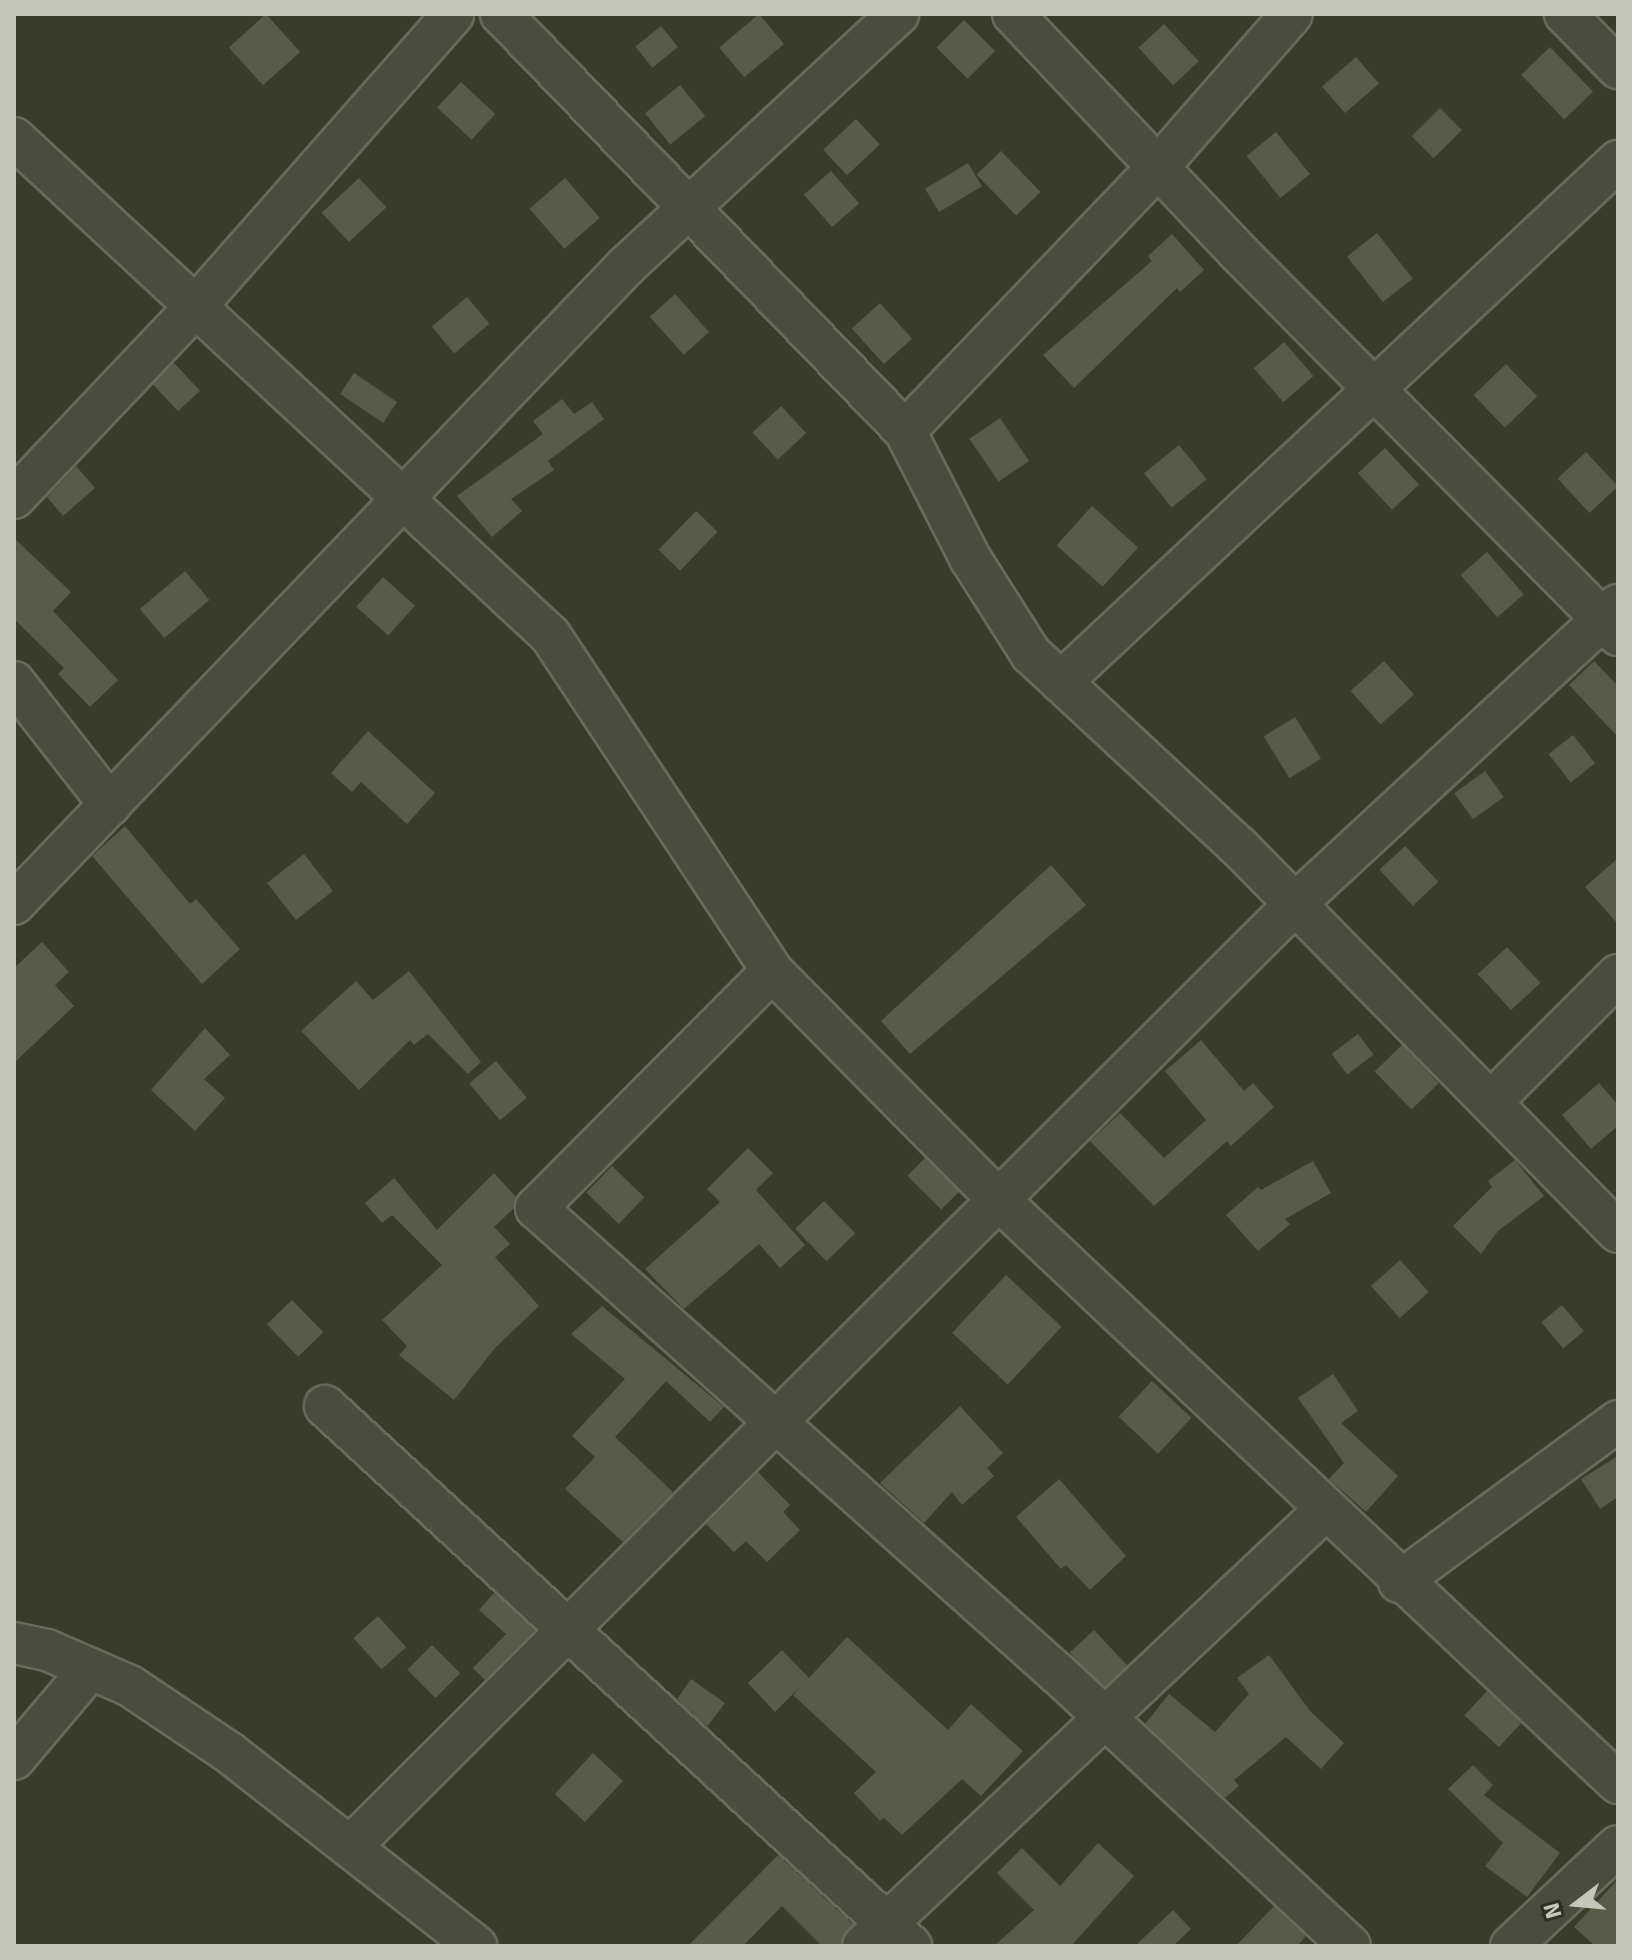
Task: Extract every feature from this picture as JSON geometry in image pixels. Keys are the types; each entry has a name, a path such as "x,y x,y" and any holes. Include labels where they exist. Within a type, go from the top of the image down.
{"street":[{"path":"14,498 196,306 453,14"},
{"path":"501,14 691,206 905,431 970,558 1031,654 1295,904 1618,1232"},
{"path":"14,904 626,266 898,14"},
{"path":"350,1847 773,1421 1000,1201 1295,904 1613,620 1374,390 1013,14"},
{"path":"905,431 1158,167 1292,14"},
{"path":"1565,14 1618,68"},
{"path":"14,138 550,635 772,971 1000,1201 1399,1582 1618,1783"},
{"path":"1061,682 1618,161"},
{"path":"14,682 110,805"},
{"path":"772,971 536,1208 1104,1717 1350,1946"},
{"path":"1491,1102 1618,975"},
{"path":"325,1406 567,1629 887,1938 1104,1717 1325,1510"},
{"path":"1399,1582 1618,1421"},
{"path":"14,1643 47,1650 130,1686 230,1753 476,1946"},
{"path":"14,1759 90,1669"},
{"path":"1511,1946 1618,1846"}],"building":[{"path":"266,14 300,52 263,85 229,47"},
{"path":"759,14 784,44 744,77 719,47"},
{"path":"964,20 995,51 968,79 936,48"},
{"path":"1164,24 1199,61 1173,85 1138,48"},
{"path":"661,26 678,47 652,68 635,47"},
{"path":"1550,47 1593,92 1564,119 1521,75"},
{"path":"1356,57 1379,83 1345,113 1322,87"},
{"path":"461,82 495,114 472,140 437,108"},
{"path":"680,85 705,116 670,144 645,113"},
{"path":"1440,108 1462,130 1434,158 1412,136"},
{"path":"856,119 880,145 847,175 823,150"},
{"path":"1276,132 1310,174 1280,198 1246,156"},
{"path":"1001,151 1041,192 1016,216 977,175"},
{"path":"968,163 982,186 939,212 925,189"},
{"path":"831,171 859,203 832,227 804,195"},
{"path":"359,178 386,207 349,242 322,213"},
{"path":"565,178 600,218 564,249 530,209"},
{"path":"1377,233 1413,279 1383,302 1347,256"},
{"path":"1172,234 1204,270 1180,292 1177,288 1074,388 1043,355 1152,261 1148,256"},
{"path":"675,294 709,332 684,355 650,317"},
{"path":"467,297 489,324 454,353 432,327"},
{"path":"880,303 912,339 884,364 852,328"},
{"path":"1284,342 1314,376 1283,402 1254,368"},
{"path":"174,363 200,391 178,411 152,383"},
{"path":"1506,364 1537,396 1505,428 1474,395"},
{"path":"354,373 397,402 383,423 340,394"},
{"path":"562,399 574,414 592,402 604,419 548,461 554,470 511,499 522,511 492,537 457,496 543,434 533,421"},
{"path":"781,406 806,433 778,460 752,433"},
{"path":"1000,418 1029,461 998,482 969,439"},
{"path":"1179,445 1207,479 1172,508 1144,473"},
{"path":"1385,448 1419,485 1392,510 1358,473"},
{"path":"1586,452 1618,486 1590,513 1557,479"},
{"path":"76,466 95,488 63,516 47,497"},
{"path":"1092,506 1138,547 1103,587 1057,545"},
{"path":"696,511 718,532 680,571 658,550"},
{"path":"14,538 71,592 53,611 118,680 90,707 58,674 64,668 14,619"},
{"path":"1487,552 1524,594 1497,617 1461,575"},
{"path":"185,571 209,600 164,638 140,609"},
{"path":"383,577 415,606 388,635 356,607"},
{"path":"1384,661 1414,694 1381,725 1351,691"},
{"path":"1594,661 1618,686 1618,737 1569,685"},
{"path":"1295,717 1321,759 1290,778 1264,737"},
{"path":"368,731 435,793 407,824 361,782 352,792 331,773"},
{"path":"1573,735 1595,763 1571,782 1549,754"},
{"path":"1485,771 1504,797 1473,819 1454,793"},
{"path":"125,826 190,904 196,899 240,949 202,984 92,856"},
{"path":"1405,846 1438,882 1413,906 1379,870"},
{"path":"304,854 333,891 296,920 267,883"},
{"path":"1618,858 1618,924 1585,887"},
{"path":"1051,865 1086,905 910,1054 881,1021"},
{"path":"42,942 69,972 55,985 74,1006 14,1063 14,968"},
{"path":"1507,947 1540,983 1511,1010 1478,974"},
{"path":"409,971 481,1062 468,1074 428,1034 414,1045 410,1040 359,1090 301,1031 356,981 373,1000"},
{"path":"205,1028 230,1055 204,1079 225,1098 195,1131 151,1090"},
{"path":"1358,1034 1374,1055 1347,1075 1332,1054"},
{"path":"1201,1040 1244,1091 1253,1083 1274,1107 1231,1146 1227,1141 1154,1206 1090,1141 1120,1113 1164,1158 1206,1120 1165,1071"},
{"path":"1402,1045 1439,1083 1411,1110 1375,1071"},
{"path":"496,1061 527,1098 500,1120 469,1083"},
{"path":"1599,1083 1618,1105 1618,1126 1591,1149 1562,1115"},
{"path":"748,1148 773,1173 756,1190 805,1245 780,1268 759,1244 684,1309 645,1269 720,1202 707,1189"},
{"path":"925,1158 959,1192 941,1210 907,1176"},
{"path":"1515,1160 1544,1196 1498,1231 1481,1254 1453,1226 1492,1187 1488,1181"},
{"path":"1313,1161 1331,1193 1285,1219 1290,1224 1258,1251 1226,1215 1258,1187 1261,1190"},
{"path":"612,1166 644,1197 619,1224 586,1193"},
{"path":"494,1173 516,1197 514,1208 494,1227 510,1244 495,1257 539,1306 495,1348 454,1400 399,1355 407,1346 382,1320 442,1265 392,1215 382,1223 365,1203 394,1178 437,1230"},
{"path":"824,1201 855,1233 826,1261 795,1229"},
{"path":"1400,1260 1429,1292 1400,1318 1371,1286"},
{"path":"1006,1275 1062,1327 1008,1385 952,1333"},
{"path":"292,1300 323,1332 298,1357 267,1324"},
{"path":"1562,1305 1584,1331 1563,1348 1541,1322"},
{"path":"602,1306 724,1407 710,1422 666,1381 615,1437 673,1492 623,1542 565,1489 595,1457 572,1436 625,1379 571,1334"},
{"path":"1333,1374 1358,1411 1341,1423 1398,1476 1366,1512 1329,1479 1344,1463 1298,1398"},
{"path":"1152,1381 1191,1418 1158,1454 1119,1417"},
{"path":"960,1406 1003,1453 987,1468 994,1476 962,1505 952,1492 924,1523 880,1483"},
{"path":"1618,1456 1618,1497 1600,1509 1581,1479"},
{"path":"758,1472 790,1505 783,1512 800,1530 767,1562 746,1541 734,1552 706,1524"},
{"path":"1059,1479 1126,1556 1090,1590 1066,1565 1061,1569 1016,1517"},
{"path":"494,1593 535,1630 485,1680 473,1668 506,1634 479,1610"},
{"path":"378,1616 406,1647 382,1669 353,1638"},
{"path":"1094,1630 1127,1666 1103,1688 1070,1653"},
{"path":"847,1637 948,1730 971,1704 1023,1751 981,1796 962,1779 902,1835 884,1818 880,1821 854,1793 876,1772 793,1695 802,1685 775,1712 748,1683 782,1650 809,1678"},
{"path":"432,1645 460,1673 436,1698 407,1670"},
{"path":"1269,1655 1310,1711 1344,1743 1321,1769 1286,1737 1234,1780 1239,1786 1225,1798 1145,1724 1169,1694 1215,1732 1249,1694 1237,1678"},
{"path":"691,1679 725,1703 707,1727 677,1699"},
{"path":"1487,1691 1521,1723 1499,1747 1464,1715"},
{"path":"593,1753 623,1781 585,1822 555,1794"},
{"path":"1473,1765 1493,1785 1484,1795 1560,1853 1527,1897 1485,1866 1503,1843 1448,1789"},
{"path":"1098,1843 1134,1876 1071,1946 994,1946 1034,1910 997,1873 1022,1848 1060,1886"},
{"path":"778,1855 853,1924 841,1946 822,1946 782,1906 743,1946 688,1946"},
{"path":"1618,1879 1618,1946 1595,1946 1574,1927"},
{"path":"1274,1906 1306,1936 1297,1946 1236,1946"},
{"path":"1173,1910 1191,1929 1173,1946 1135,1946"}]}
